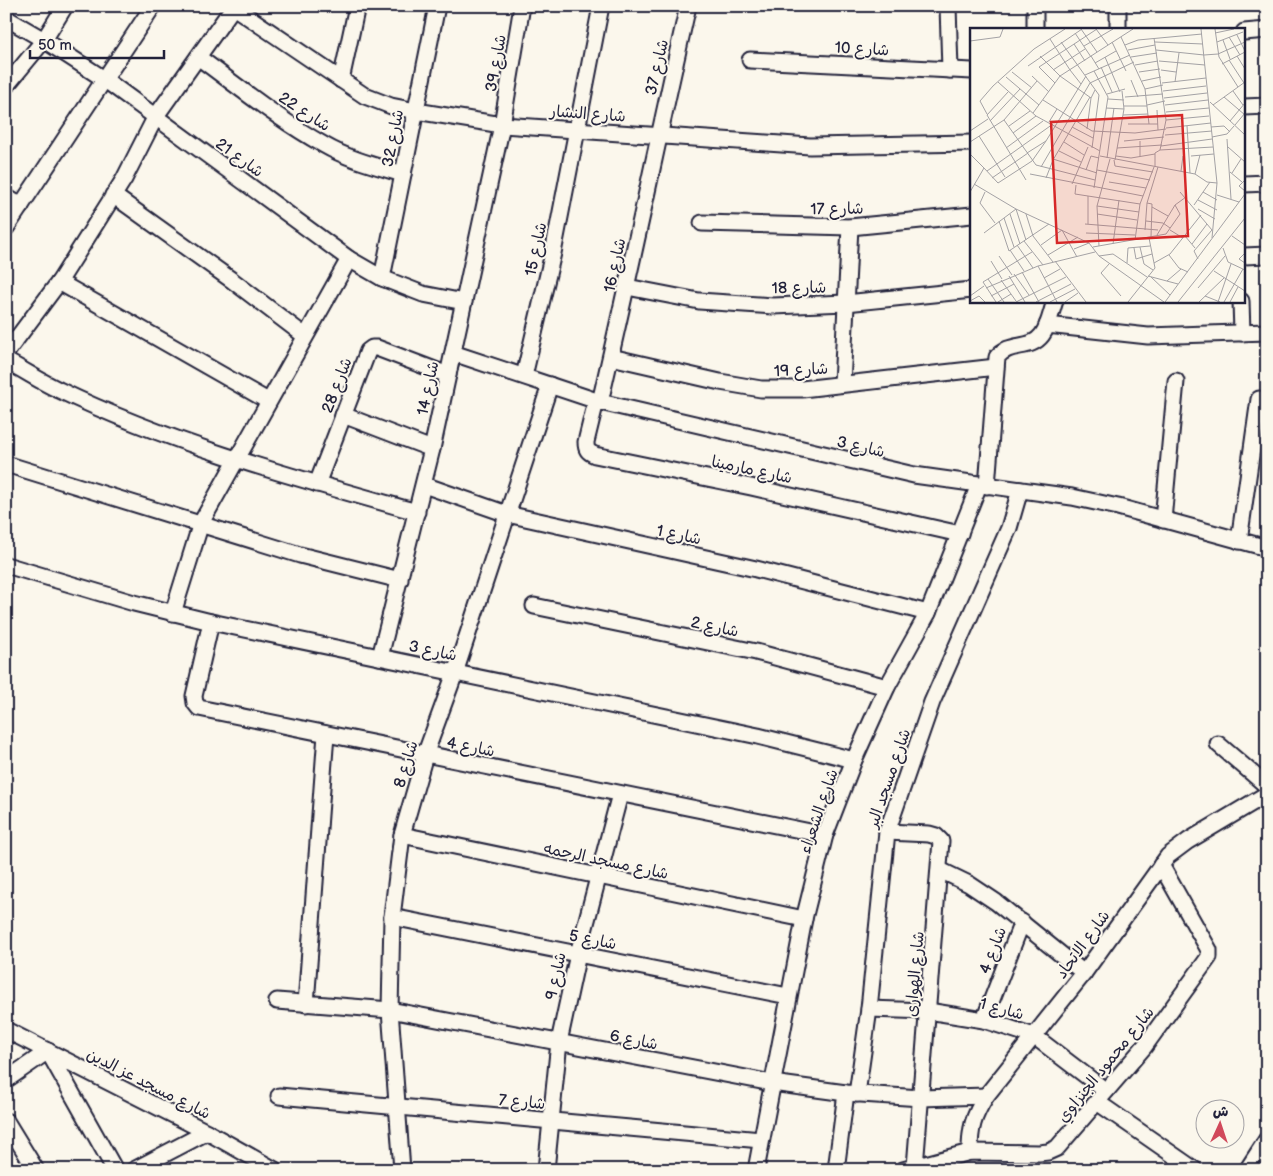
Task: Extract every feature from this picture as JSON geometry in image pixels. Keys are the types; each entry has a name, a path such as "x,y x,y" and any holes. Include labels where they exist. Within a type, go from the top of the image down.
{"street":[{"path":"6,86 44,40 66,6"},
{"path":"6,228 153,6"},
{"path":"341,80 357,6"},
{"name":"شارع 32","path":"382,278 437,6"},
{"name":"شارع 39","path":"502,125 522,6"},
{"name":"شارع 15","path":"524,376 553,252 601,6"},
{"name":"شارع 37","path":"658,135 688,6"},
{"path":"948,6 950,70"},
{"path":"1035,6 1036,28"},
{"path":"1118,6 1118,28"},
{"path":"6,353 59,282 124,179 156,116 233,7"},
{"name":"شارع النشار","path":"233,7 365,96 391,106 416,111 502,125 810,146 970,143"},
{"name":"شارع 21","path":"9,23 44,40 104,79 349,259 382,278 423,294 464,302"},
{"path":"1246,32 1267,30"},
{"name":"شارع 22","path":"198,57 289,123 325,146 364,163 403,174"},
{"name":"شارع 10","path":"750,60 970,71"},
{"path":"1246,107 1267,106"},
{"name":"شارع 14","path":"380,657 424,485 502,125"},
{"name":"شارع 16","path":"598,401 611,357 627,287 658,135"},
{"path":"1246,184 1267,183"},
{"path":"113,194 233,280 305,336"},
{"path":"6,197 21,206"},
{"name":"شارع 17","path":"702,223 850,227 970,215"},
{"path":"842,384 850,227"},
{"path":"1246,256 1267,255"},
{"path":"173,613 201,523 349,259"},
{"path":"59,282 268,401"},
{"name":"شارع 18","path":"627,287 708,301 773,306 846,303 970,290"},
{"path":"983,486 997,357 1003,350 1036,342 1043,334 1055,302"},
{"path":"1241,302 1242,333"},
{"path":"1047,325 1148,336 1267,332"},
{"name":"شارع 28","path":"317,484 368,351 372,348 377,348 448,376"},
{"name":"شارع 3","path":"453,353 598,401 882,468 983,486 1072,497 1118,507 1267,548"},
{"name":"شارع 19","path":"611,357 720,382 761,389 802,389 996,366"},
{"path":"6,361 58,390 134,422 236,460 417,512"},
{"path":"1163,520 1176,381"},
{"name":"شارع 8","path":"402,1170 390,1010 392,917 402,835 425,755 455,673 550,385"},
{"path":"1239,541 1259,399"},
{"name":"شارع مارمينا","path":"598,401 586,442 586,448 590,453 960,534"},
{"path":"343,415 432,449"},
{"path":"6,464 300,555 400,580"},
{"name":"شارع 1","path":"424,485 507,514 756,569 928,613"},
{"name":"شارع الشعراء","path":"756,1170 788,996 804,919 825,835 854,760 887,687 928,613 960,534 983,486"},
{"name":"شارع مسجد البر","path":"836,1170 869,1009 886,832 932,702 1010,528 1020,490"},
{"name":"شارع 3","path":"6,565 96,592 211,622 790,743 854,760"},
{"name":"شارع 2","path":"534,606 756,652 887,687"},
{"name":"شارع 4","path":"211,622 194,696 195,703 199,708 825,835"},
{"path":"306,1004 326,734"},
{"path":"1218,744 1267,786"},
{"name":"شارع 9","path":"546,1170 559,1042 578,954 620,794"},
{"name":"شارع الاتحاد","path":"970,1152 972,1123 975,1113 986,1096 1084,973 1161,865 1178,848 1267,794"},
{"name":"شارع الهوارى","path":"886,832 936,836 941,841 921,1098 909,1168"},
{"name":"شارع مسجد الرحمه","path":"402,835 804,919"},
{"name":"شارع محمود الجنزاوي","path":"909,1168 970,1152 1048,1152 1057,1148 1144,1047 1209,957 1209,950 1161,865"},
{"path":"940,870 969,884 996,902 1084,973"},
{"name":"شارع 5","path":"392,917 788,996"},
{"name":"شارع 4","path":"984,1020 1022,922"},
{"name":"شارع 6","path":"276,1002 390,1010 772,1082 852,1094 921,1098 986,1096"},
{"name":"شارع 1","path":"869,1009 928,1011 984,1020 1034,1036 1102,1097 1194,1170"},
{"name":"شارع مسجد عز الدين","path":"6,1030 207,1132 275,1170"},
{"path":"6,1080 48,1052 115,1170"},
{"name":"شارع 7","path":"279,1096 761,1140"},
{"path":"6,1121 36,1170"},
{"path":"134,1170 207,1132"},
{"path":"1247,1170 1267,1139"}]}
